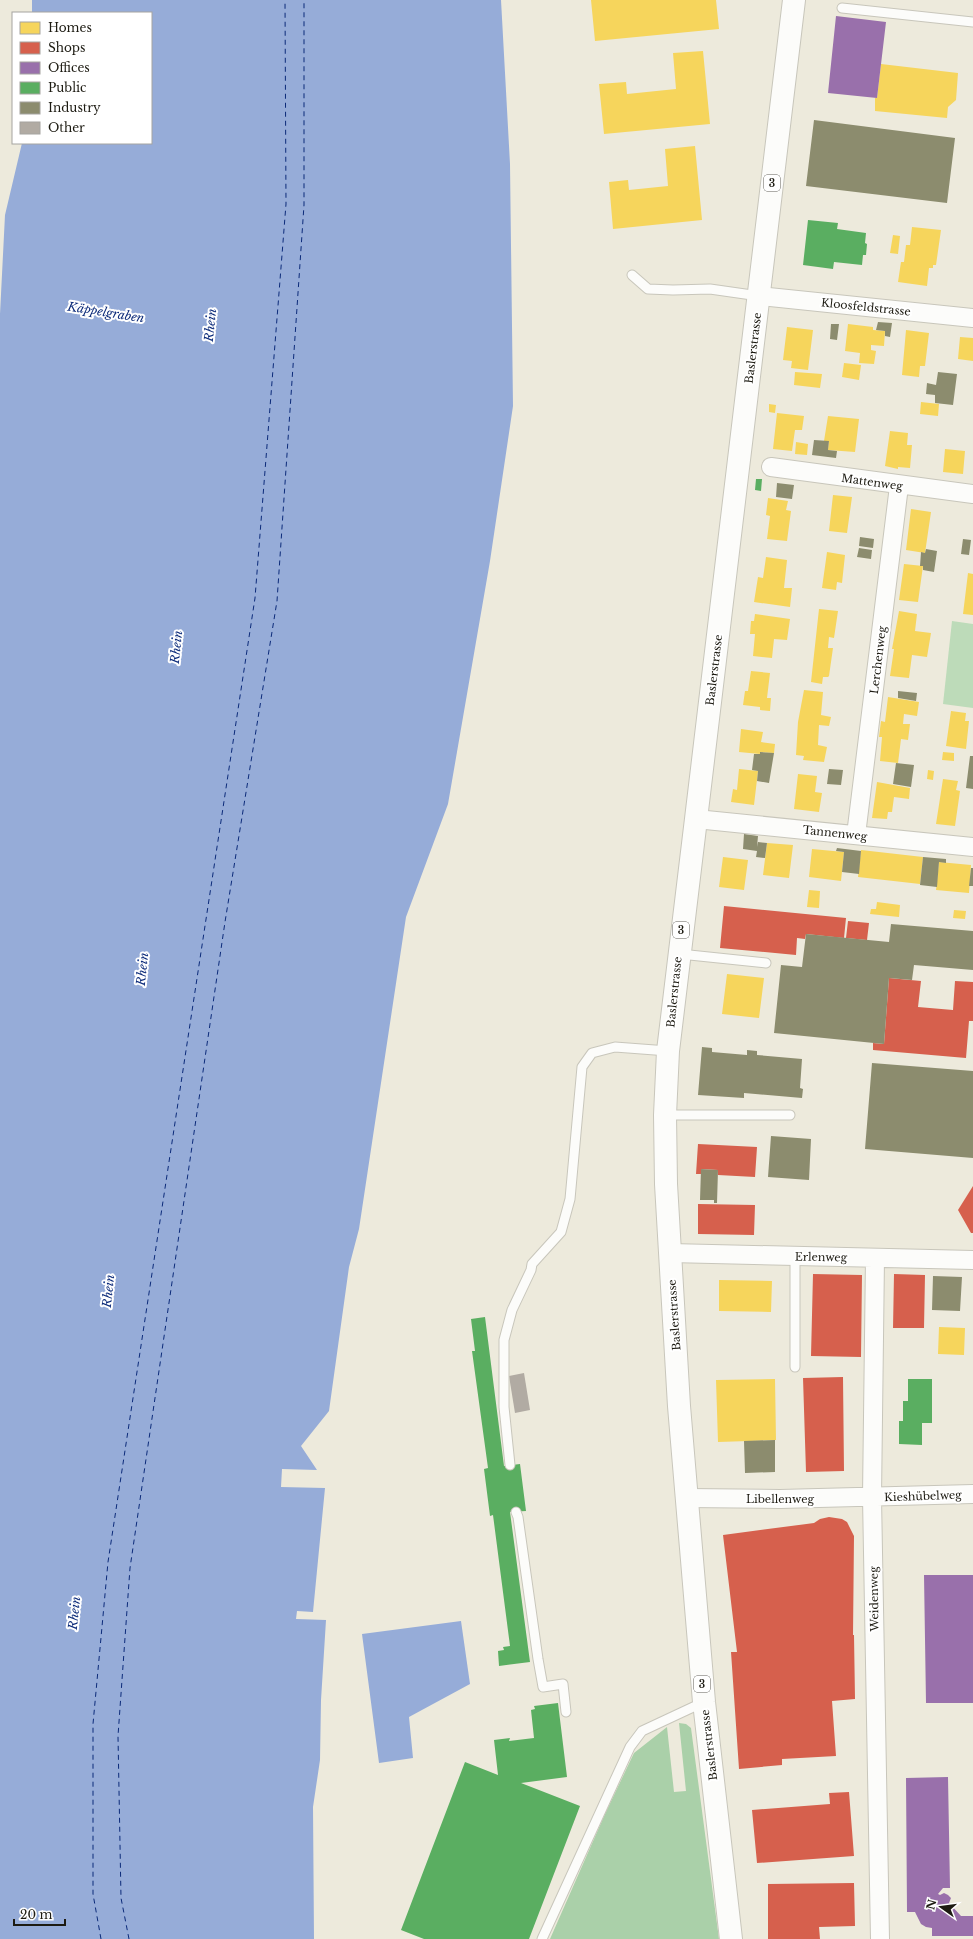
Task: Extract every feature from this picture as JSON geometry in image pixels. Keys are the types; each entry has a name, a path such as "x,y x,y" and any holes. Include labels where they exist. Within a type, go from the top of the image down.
{"main road":[{"name":"Baslerstrasse","path":"731,1939 704,1702 687,1498 666,1184 665,1115 668,1051 678,954 696,819 794,0"}],"street":[{"name":"Kloosfeldstrasse","path":"758,296 973,318"},
{"name":"Mattenweg","path":"771,468 899,486 973,494"},
{"name":"Lerchenweg","path":"856,835 899,486"},
{"name":"Tannenweg","path":"696,819 973,847"},
{"name":"Erlenweg","path":"670,1253 973,1260"},
{"name":"Weidenweg","path":"875,1258 872,1497 880,1939"},
{"name":"Kieshübelweg","path":"872,1497 973,1494"},
{"name":"Libellenweg","path":"687,1498 780,1499 872,1497"}],"lane":[{"path":"842,8 973,22"},
{"path":"632,276 648,288 674,290 710,288 758,296"},
{"path":"678,954 766,963"},
{"path":"510,1465 504,1407 504,1340 512,1310 531,1270 532,1264 561,1232 570,1199 582,1067 592,1053 615,1047 668,1051"},
{"path":"665,1115 790,1115"},
{"path":"795,1256 795,1367"},
{"path":"516,1512 518,1517 538,1659 544,1687 563,1684 566,1712"},
{"path":"542,1939 630,1747 642,1731 704,1702"}],"green space":[{"path":"952,621 973,624 973,708 943,704"},
{"path":"679,1723 686,1724 691,1728 719,1939 550,1939 605,1814 634,1753 667,1727 674,1792 686,1791"}],"water":[{"path":"32,0 501,0 510,164 513,406 490,561 448,804 406,917 359,1229 349,1267 329,1411 301,1446 317,1470 282,1469 281,1487 325,1488 313,1612 297,1611 296,1619 326,1620 321,1700 320,1760 313,1807 314,1939 0,1939 0,314 5,215 22,144 152,144 152,12 32,12"},
{"path":"461,1621 470,1684 409,1717 413,1758 379,1763 362,1634"}],"building: Homes":[{"path":"591,0 716,0 719,29 595,41"},
{"path":"703,51 710,124 604,134 599,84 626,82 627,94 676,89 673,53"},
{"path":"881,64 958,73 956,100 948,107 947,118 875,111 875,98 877,98"},
{"path":"695,146 702,220 613,229 609,182 628,180 629,190 668,186 665,149"},
{"path":"912,227 941,230 936,265 933,265 933,268 929,268 927,286 898,282 901,262 904,262 906,245 910,245"},
{"path":"893,235 900,236 898,254 890,253"},
{"path":"848,324 873,327 873,330 885,331 884,346 871,345 871,350 876,351 874,364 859,363 860,353 845,351"},
{"path":"787,327 813,330 808,370 791,368 792,361 783,360"},
{"path":"906,330 929,333 925,366 920,366 919,377 902,375"},
{"path":"960,337 973,338 973,361 958,359"},
{"path":"844,363 861,365 859,380 842,377"},
{"path":"795,372 822,374 820,388 794,385"},
{"path":"921,402 939,404 938,416 920,414"},
{"path":"769,404 776,405 775,413 769,412"},
{"path":"777,413 804,416 802,430 795,430 792,451 773,449"},
{"path":"828,416 859,419 855,452 828,450 829,441 824,441"},
{"path":"890,431 908,433 907,445 912,445 910,468 898,467 898,469 885,466"},
{"path":"796,442 808,444 807,455 795,454"},
{"path":"945,449 965,451 963,474 943,472"},
{"path":"833,495 852,497 847,533 829,531"},
{"path":"768,498 788,501 786,510 791,511 787,541 767,539 770,516 766,515"},
{"path":"911,509 931,512 925,553 906,550"},
{"path":"827,552 845,555 842,583 837,582 836,590 822,588"},
{"path":"766,557 787,560 784,588 792,588 790,607 754,602 758,577 763,578"},
{"path":"904,564 923,566 918,602 899,600"},
{"path":"968,573 973,574 973,615 963,614"},
{"path":"819,609 838,611 834,638 829,637 828,648 833,648 829,676 823,677 822,684 811,682"},
{"path":"899,611 917,614 915,631 931,633 927,657 912,655 909,678 890,676 894,649 892,649"},
{"path":"755,614 790,619 787,640 774,639 772,658 753,656 755,634 750,634 751,621 754,621"},
{"path":"751,671 770,673 767,698 771,698 770,711 760,710 760,707 743,705 745,691 748,691"},
{"path":"804,690 823,692 821,715 831,717 829,726 819,725 818,745 827,747 824,762 803,760 804,756 796,755 798,722"},
{"path":"888,697 919,702 917,716 904,714 903,724 910,724 908,740 901,739 898,763 880,761 882,737 879,737 881,721 885,722"},
{"path":"951,711 966,713 965,721 969,721 966,749 946,746"},
{"path":"741,729 763,732 761,742 775,744 774,753 760,752 760,754 739,752"},
{"path":"943,752 954,753 954,761 942,760"},
{"path":"739,769 758,771 754,805 731,802 733,789 737,790"},
{"path":"928,770 934,771 933,780 927,779"},
{"path":"798,774 817,776 815,792 822,793 819,812 794,809"},
{"path":"943,779 958,781 956,790 960,791 955,826 936,824"},
{"path":"877,782 910,788 909,799 894,797 892,812 888,812 887,819 872,818"},
{"path":"767,843 793,845 789,878 763,875"},
{"path":"812,849 844,852 841,881 809,877"},
{"path":"861,850 923,857 920,884 858,877"},
{"path":"723,857 748,860 744,890 719,887"},
{"path":"939,862 971,865 969,893 936,890"},
{"path":"809,890 820,891 819,908 807,907"},
{"path":"877,902 900,905 899,917 870,914 871,909 876,909"},
{"path":"954,910 966,911 965,919 953,918"},
{"path":"727,974 764,978 759,1018 722,1014"},
{"path":"719,1280 772,1281 771,1312 719,1311"},
{"path":"939,1327 965,1328 964,1355 938,1354"},
{"path":"775,1379 776,1440 718,1442 716,1380"}],"building: Shops":[{"path":"724,906 846,918 844,938 806,934 805,939 797,938 796,955 720,948"},
{"path":"848,921 869,923 867,940 846,938"},
{"path":"889,978 921,981 918,1007 953,1010 955,981 973,982 973,1021 969,1021 966,1058 873,1050 873,1043 884,1044"},
{"path":"698,1144 757,1147 755,1177 718,1175 718,1170 701,1169 701,1174 696,1174"},
{"path":"973,1186 973,1233 971,1233 958,1210"},
{"path":"698,1204 755,1205 754,1235 698,1234"},
{"path":"813,1274 862,1275 861,1357 811,1356"},
{"path":"894,1274 925,1275 924,1328 893,1328"},
{"path":"843,1377 844,1471 806,1472 803,1378"},
{"path":"829,1517 842,1519 847,1522 854,1536 853,1635 855,1699 832,1701 836,1756 782,1759 782,1765 739,1769 731,1652 737,1652 723,1535 814,1523 820,1519"},
{"path":"849,1792 854,1856 757,1863 752,1810 830,1804 829,1793"},
{"path":"854,1883 855,1926 819,1927 820,1939 768,1939 768,1884"}],"building: Offices":[{"path":"836,16 886,22 877,98 828,93"},
{"path":"924,1575 973,1575 973,1703 926,1703"},
{"path":"948,1777 950,1888 943,1888 938,1894 940,1895 944,1893 948,1895 951,1898 949,1903 961,1916 973,1916 973,1936 932,1936 932,1928 921,1924 915,1912 907,1912 906,1778"}],"building: Public":[{"path":"808,220 838,223 837,229 866,233 866,255 863,255 862,265 834,262 833,269 803,265"},
{"path":"756,479 762,479 761,491 755,490"},
{"path":"485,1317 504,1466 520,1464 526,1511 510,1512 530,1662 499,1666 498,1651 504,1650 503,1647 510,1646 493,1515 490,1516 484,1469 488,1468 472,1351 475,1351 471,1319"},
{"path":"908,1379 932,1379 932,1423 922,1423 922,1445 899,1444 899,1421 903,1421 903,1401 908,1401"},
{"path":"558,1703 567,1777 521,1783 580,1806 529,1939 424,1939 401,1930 465,1762 498,1775 494,1740 510,1738 509,1741 534,1738 531,1710 535,1709 534,1706"}],"building: Industry":[{"path":"814,120 955,138 947,203 806,186"},
{"path":"878,322 892,323 890,337 885,336 885,331 876,330"},
{"path":"831,324 839,324 837,340 830,339"},
{"path":"938,372 957,374 953,405 935,403 935,395 926,394 927,383 936,385"},
{"path":"814,440 829,441 828,450 837,451 836,458 812,455"},
{"path":"777,483 794,485 792,499 776,497"},
{"path":"860,537 874,539 873,548 859,546"},
{"path":"963,539 971,540 969,555 961,554"},
{"path":"859,548 872,550 871,559 857,557"},
{"path":"926,549 937,551 934,572 923,570 923,566 920,566 921,552 925,553"},
{"path":"898,691 917,693 916,701 898,698"},
{"path":"760,752 774,753 769,783 757,781 758,771 752,770 754,754 760,754"},
{"path":"970,756 973,756 973,789 966,788"},
{"path":"896,763 914,765 911,787 893,784"},
{"path":"829,769 843,770 841,785 827,784"},
{"path":"744,834 758,836 757,847 758,842 767,843 765,858 756,857 757,851 743,849"},
{"path":"837,848 861,851 859,874 842,872 844,852 836,851"},
{"path":"923,857 946,859 946,863 939,862 937,887 920,885"},
{"path":"971,868 973,868 973,886 969,886"},
{"path":"891,924 973,931 973,970 914,965 912,980 889,978 884,1044 774,1033 781,965 802,967 806,934 889,942"},
{"path":"702,1047 712,1048 712,1052 747,1055 747,1050 757,1051 757,1055 802,1059 800,1088 803,1089 802,1098 744,1093 744,1098 698,1095"},
{"path":"872,1063 973,1071 973,1158 865,1149"},
{"path":"771,1136 811,1139 809,1180 768,1177"},
{"path":"701,1169 718,1170 717,1203 714,1203 714,1200 700,1200"},
{"path":"933,1276 962,1277 960,1311 932,1310"},
{"path":"775,1440 775,1472 745,1473 744,1441"}],"building: Other":[{"path":"524,1373 530,1410 515,1413 509,1376"}],"ferry route":[{"path":"101,1939 93,1894 93,1724 108,1562 255,598 286,204 285,0"},
{"path":"129,1939 121,1898 118,1736 130,1568 225,922 277,601 304,205 304,0"}],"water label":[{"name":"Käppelgraben","path":"106,312"},
{"name":"Rhein","path":"210,325"},
{"name":"Rhein","path":"176,647"},
{"name":"Rhein","path":"142,969"},
{"name":"Rhein","path":"108,1291"},
{"name":"Rhein","path":"74,1613"}]}
